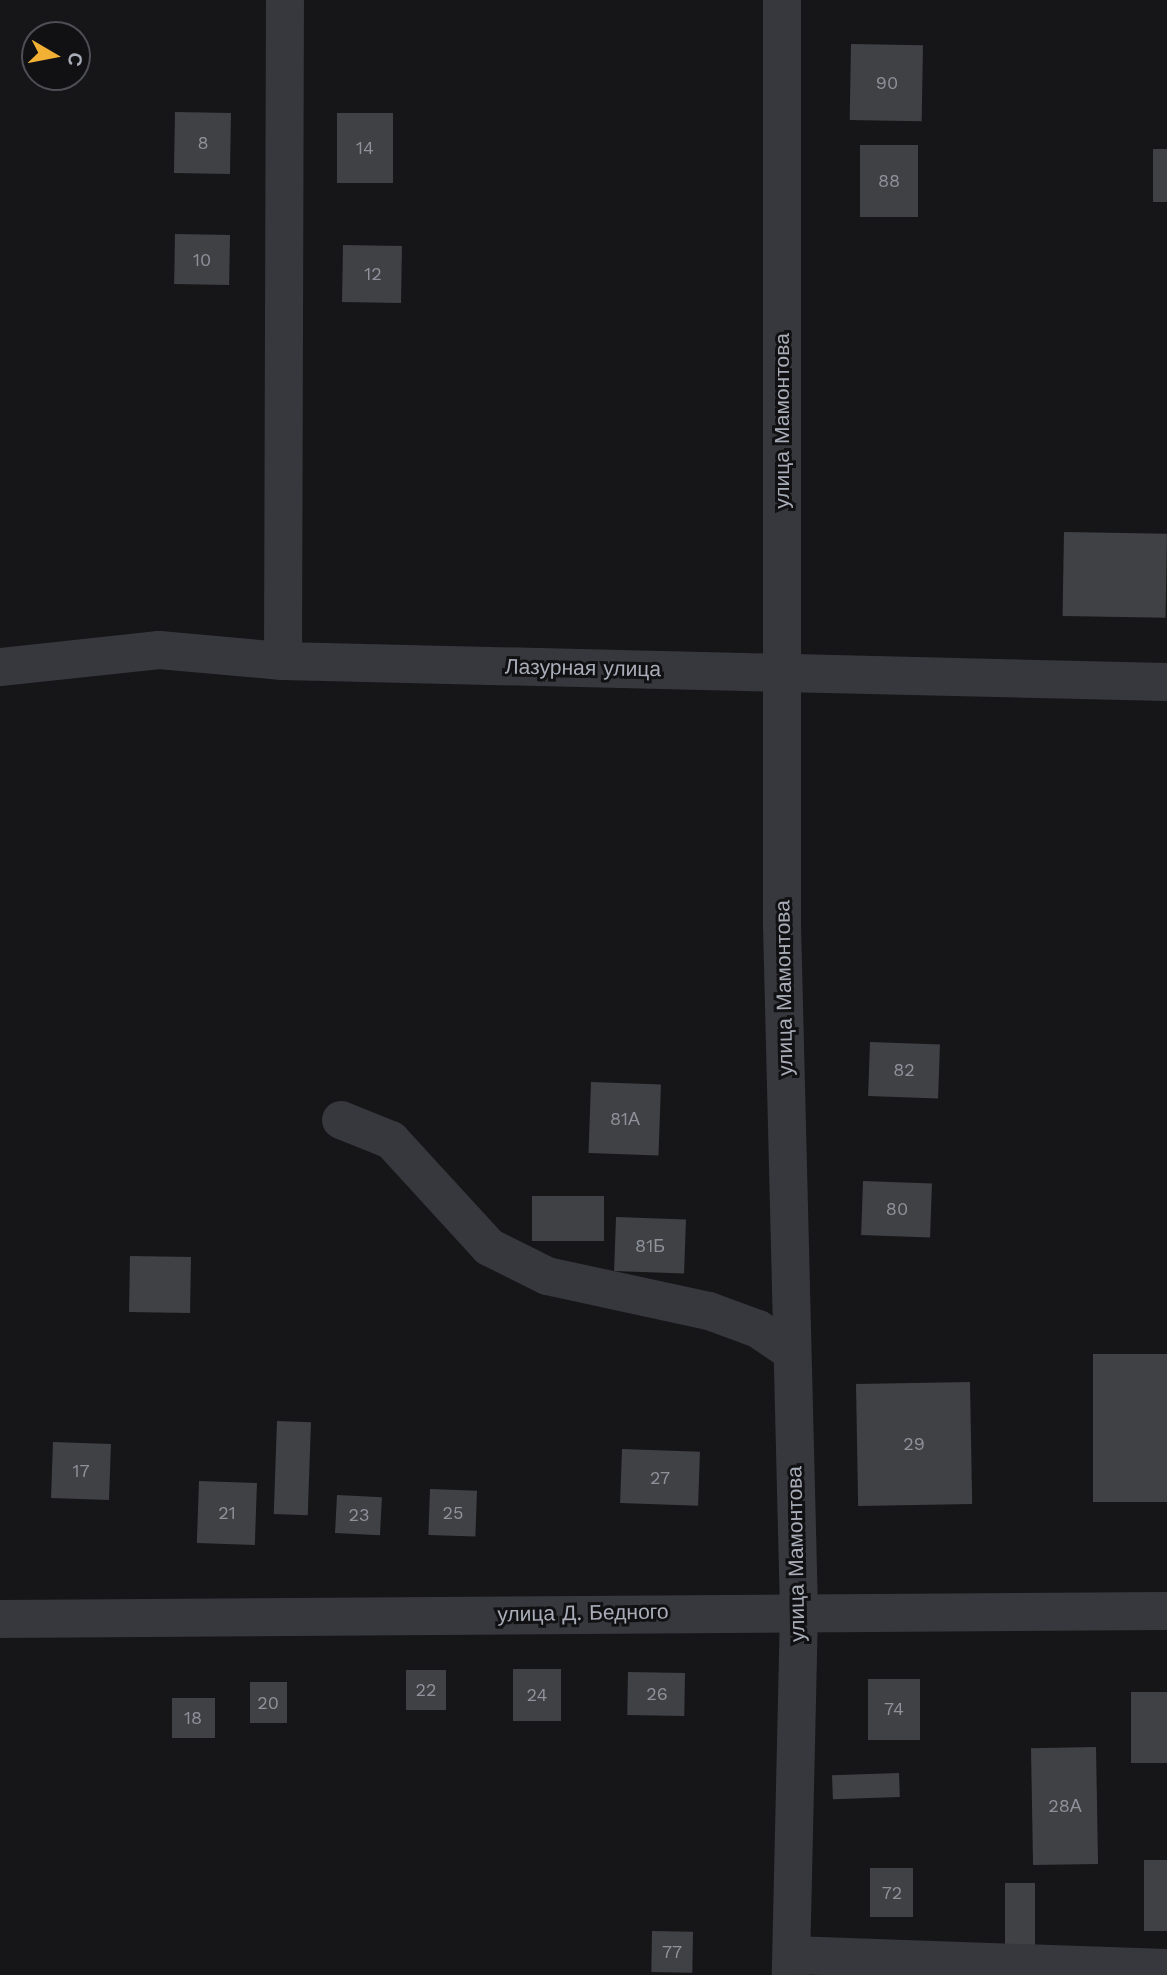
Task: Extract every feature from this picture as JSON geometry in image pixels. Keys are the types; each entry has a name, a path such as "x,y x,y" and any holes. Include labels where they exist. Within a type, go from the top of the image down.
{"street":[{"path":"284,661 285,0"},
{"name":"улица Мамонтова","path":"782,0 782,925 799,1611 792,1965"},
{"name":"Лазурная улица","path":"0,667 159,650 284,661 1167,682"},
{"path":"341,1120 391,1140 489,1247 547,1276 709,1311 758,1329 793,1352"},
{"name":"улица Д. Бедного","path":"0,1619 799,1611 1167,1611"},
{"path":"792,1965 1167,1968"}],"building":[{"path":"851,44 923,45 922,121 850,120"},
{"path":"175,112 231,113 230,174 174,173"},
{"path":"337,113 393,113 393,183 337,183"},
{"path":"860,145 918,145 918,217 860,217"},
{"path":"1153,149 1167,149 1167,202 1153,202"},
{"path":"175,234 230,235 229,285 174,284"},
{"path":"343,245 402,246 401,303 342,302"},
{"path":"1064,532 1167,534 1166,618 1063,616"},
{"path":"870,1042 940,1044 938,1098 868,1096"},
{"path":"591,1082 661,1084 658,1155 589,1153"},
{"path":"863,1181 932,1183 930,1237 861,1235"},
{"path":"532,1196 604,1196 604,1241 532,1241"},
{"path":"616,1217 686,1219 684,1273 614,1271"},
{"path":"130,1256 191,1257 190,1313 129,1312"},
{"path":"1093,1354 1167,1354 1167,1502 1093,1502"},
{"path":"970,1382 972,1504 858,1506 856,1384"},
{"path":"277,1421 311,1422 308,1515 274,1514"},
{"path":"53,1442 111,1444 109,1500 51,1498"},
{"path":"622,1449 700,1452 698,1506 620,1503"},
{"path":"199,1481 257,1483 255,1545 197,1543"},
{"path":"430,1489 477,1491 475,1537 428,1535"},
{"path":"337,1495 382,1497 380,1535 335,1533"},
{"path":"513,1669 561,1669 561,1721 513,1721"},
{"path":"406,1670 446,1670 446,1710 406,1710"},
{"path":"628,1672 685,1673 684,1716 627,1715"},
{"path":"868,1679 920,1679 920,1740 868,1740"},
{"path":"250,1682 287,1682 287,1723 250,1723"},
{"path":"1131,1692 1167,1692 1167,1763 1131,1763"},
{"path":"172,1698 215,1698 215,1738 172,1738"},
{"path":"1096,1747 1098,1864 1033,1865 1031,1748"},
{"path":"899,1773 900,1797 833,1799 832,1775"},
{"path":"1144,1860 1167,1860 1167,1931 1144,1931"},
{"path":"870,1868 913,1868 913,1917 870,1917"},
{"path":"1005,1883 1035,1883 1035,1946 1005,1946"},
{"path":"652,1931 693,1932 692,1973 651,1972"}]}
